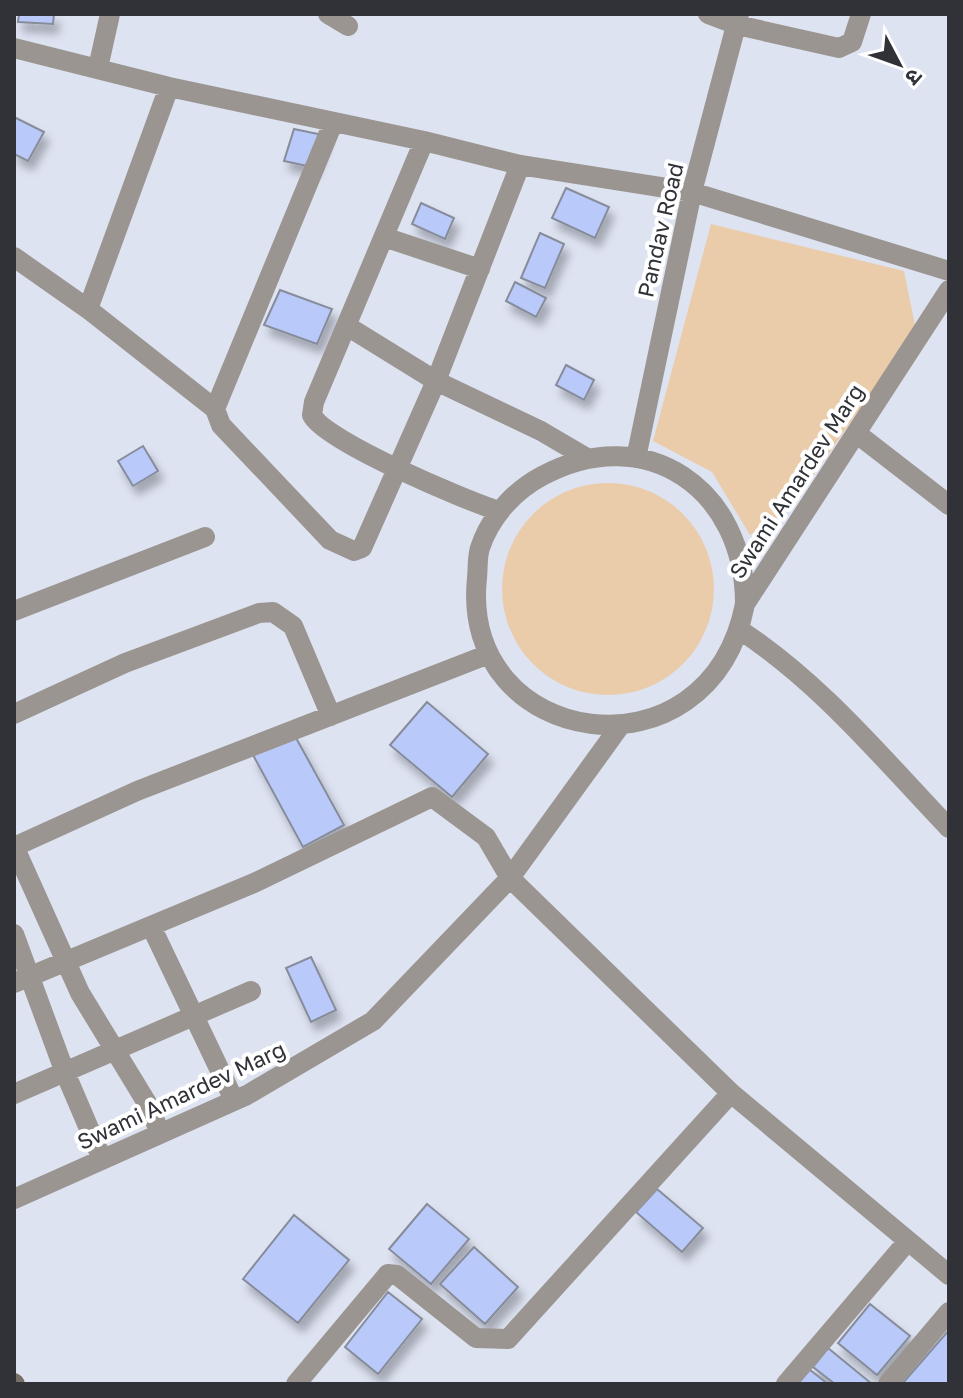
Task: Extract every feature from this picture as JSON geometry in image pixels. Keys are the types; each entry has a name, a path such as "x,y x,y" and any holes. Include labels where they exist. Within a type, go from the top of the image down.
{"street":[{"path":"98,68 110,14"},
{"path":"328,14 348,26"},
{"path":"708,14 839,48 852,42 861,14"},
{"name":"Pandav Road","path":"636,458 692,192 738,20"},
{"path":"14,48 169,87 424,141 520,165 692,192 949,271"},
{"path":"88,309 169,87"},
{"path":"215,409 333,123"},
{"path":"424,141 314,402 312,415 322,427 399,470 456,497 499,511"},
{"path":"14,257 88,309 215,409 221,425 261,470 330,540 343,549 354,551 362,548 399,470 520,165"},
{"path":"384,237 480,269"},
{"name":"Swami Amardev Marg","path":"14,1199 159,1131 234,1100 373,1021 510,878 620,726 656,718 684,705 715,677 740,630 745,604 949,290"},
{"path":"347,326 436,381 541,431 587,458"},
{"path":"856,433 949,505"},
{"path":"620,726 588,725 543,709 517,689 489,654 474,601 480,549 499,511 530,482 567,463 587,458 636,458 669,468 697,486 716,505 730,526 741,555 745,604"},
{"path":"14,611 205,537"},
{"path":"14,714 125,663 259,613 273,612 293,626 331,716"},
{"path":"740,630 791,666 825,696 949,828"},
{"path":"159,1131 150,1108 80,993 15,846 137,791 489,654"},
{"path":"21,980 254,883 432,797 486,837 510,878 731,1093 907,1242 947,1269"},
{"path":"151,926 234,1100"},
{"path":"14,934 21,980 102,1159"},
{"path":"14,1094 251,991"},
{"path":"296,1384 388,1274 397,1275 476,1338 508,1339 731,1093"},
{"path":"786,1384 907,1242"},
{"path":"888,1384 949,1312"}],"shaded area":[{"path":"711,224 904,271 916,330 789,510 750,535 712,472 653,441"},
{"path":"608,483 649,491 683,514 706,548 714,589 706,630 683,664 649,687 608,695 567,687 533,664 510,630 502,589 510,548 533,514 567,491"}],"building":[{"path":"19,14 54,14 53,24 18,22"},
{"path":"14,117 44,132 28,161 14,154"},
{"path":"294,129 323,135 312,167 284,161"},
{"path":"566,188 609,207 595,238 552,218"},
{"path":"421,203 454,218 445,239 412,224"},
{"path":"540,233 564,244 545,288 521,278"},
{"path":"515,282 546,298 536,317 506,301"},
{"path":"280,290 332,309 317,344 264,325"},
{"path":"566,365 594,380 584,400 556,385"},
{"path":"143,446 158,471 133,486 118,461"},
{"path":"427,702 488,754 452,797 390,745"},
{"path":"295,736 344,825 303,847 253,755"},
{"path":"311,957 336,1010 311,1022 286,968"},
{"path":"657,1189 703,1228 682,1252 636,1212"},
{"path":"427,1204 469,1239 431,1284 389,1249"},
{"path":"294,1215 349,1260 298,1323 243,1279"},
{"path":"474,1247 518,1287 485,1324 440,1284"},
{"path":"388,1292 422,1319 378,1374 345,1347"},
{"path":"870,1304 910,1336 877,1375 838,1343"},
{"path":"949,1330 949,1384 902,1384"},
{"path":"828,1348 872,1384 835,1384 813,1367"},
{"path":"805,1366 828,1384 791,1384"}]}
